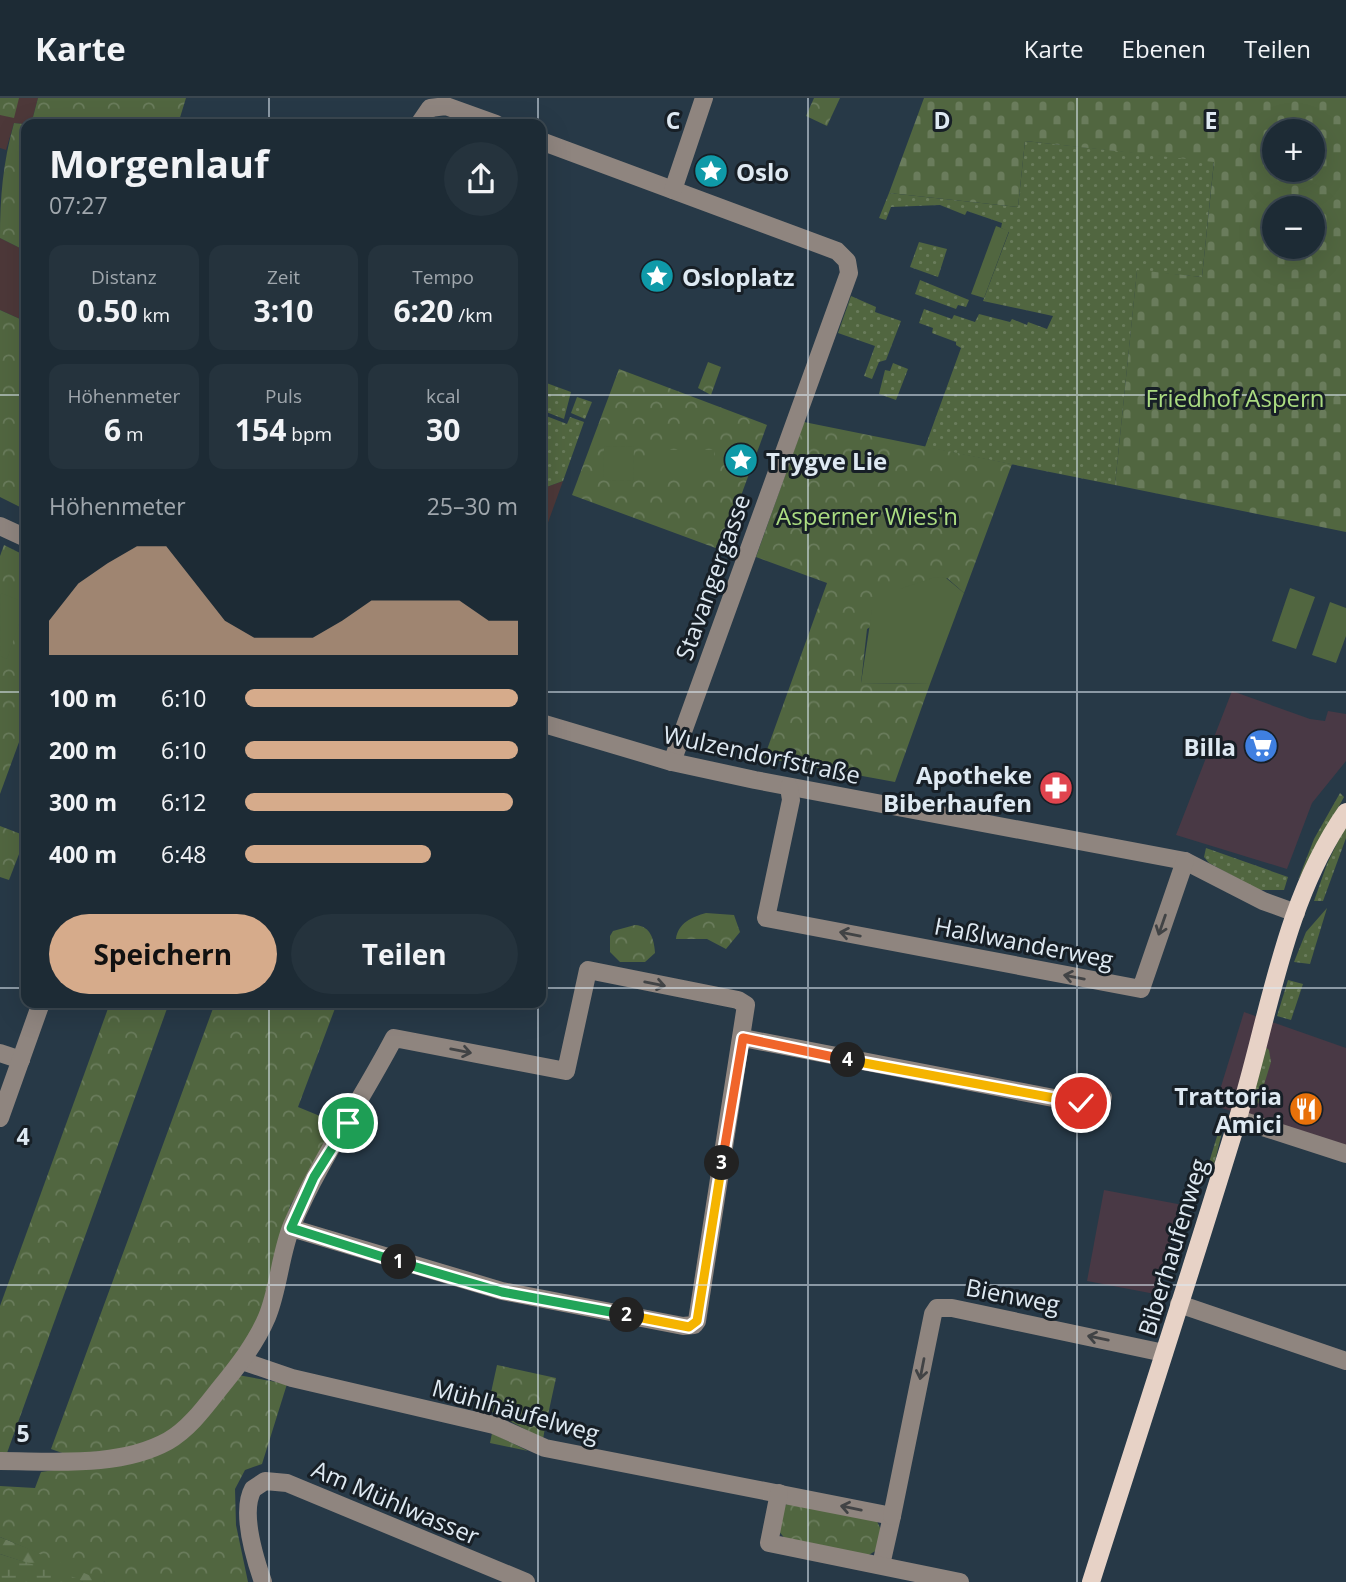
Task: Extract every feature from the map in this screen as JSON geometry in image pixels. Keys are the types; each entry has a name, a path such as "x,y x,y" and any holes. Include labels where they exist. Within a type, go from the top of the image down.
{"main road":[{"name":"Biberhaufenweg","path":"1091,1582 1238,1119 1296,913 1311,875 1346,812"}],"street":[{"path":"546,143 673,190 704,98"},
{"path":"422,119 430,108 446,106 482,119"},
{"name":"Stavangergasse","path":"672,762 849,273 847,261 837,251 673,190"},
{"path":"0,526 21,536"},
{"name":"Wulzendorfstraße","path":"546,724 672,762 789,787 1185,861 1263,901 1296,913"},
{"name":"Haßlwanderweg","path":"789,787 791,800 766,918 1141,989 1185,861"},
{"path":"0,1461 100,1459 145,1450 169,1440 193,1421 242,1361 268,1316 291,1228 314,1177 366,1092 394,1038 566,1071 588,970 744,1002 747,1010 743,1038 697,1321 694,1325 683,1326 502,1292 291,1228"},
{"path":"0,1118 39,1008"},
{"path":"743,1038 1100,1107 1103,1097"},
{"path":"0,1053 21,1060"},
{"path":"1238,1119 1346,1154"},
{"path":"1180,1304 1346,1361"},
{"name":"Bienweg","path":"892,1516 935,1309 952,1308 1164,1353"},
{"name":"Mühlhäufelweg","path":"242,1361 292,1378 494,1424 545,1448 892,1516"},
{"name":"Am Mühlwasser","path":"263,1582 253,1553 250,1494 265,1481 287,1483 526,1582"},
{"path":"779,1493 769,1543 960,1582"},
{"path":"881,1565 892,1516"}],"shaded area":[{"path":"0,98 38,98 33,117 21,119 21,124 14,123 6,150 0,148"},
{"path":"0,238 21,248 21,317 20,319 0,310"},
{"path":"563,481 546,528 546,487"},
{"path":"1232,691 1310,719 1325,721 1328,711 1346,714 1346,761 1312,803 1287,869 1176,835"},
{"path":"1244,1012 1346,1048 1346,1147 1215,1106"},
{"path":"1104,1190 1183,1205 1155,1294 1087,1281"}],"green space":[{"path":"0,98 19,98 14,118 0,115"},
{"path":"38,98 186,98 180,119 30,119"},
{"path":"814,98 840,98 827,126 806,116"},
{"name":"Friedhof Aspern","path":"924,98 1346,98 1346,532 1115,485 1137,270 1202,277 1214,162 1025,141 1018,207 889,193"},
{"path":"14,123 21,124 21,248 0,238 5,166"},
{"path":"1025,141 1214,161 1202,277 1137,271 1115,485 925,447 961,348 956,342 932,333 933,328 919,323 924,309 952,319 954,315 975,322 979,314 1010,322 1012,319 1027,325 1028,322 1047,329 1053,316 983,301 1009,232 1001,228 1002,223 967,211 965,215 940,205 891,207 886,220 879,218 889,193 1018,207"},
{"path":"996,226 1009,231 984,298 971,294"},
{"path":"919,242 947,249 938,277 910,267"},
{"path":"920,280 969,300 966,307 958,305 956,309 915,294"},
{"path":"851,296 876,307 875,312 901,321 886,360 879,362 872,379 864,376 875,346 838,333"},
{"path":"0,310 20,319 21,317 21,508 0,497"},
{"path":"708,362 721,367 711,395 698,388"},
{"path":"893,363 908,369 896,400 879,394 885,370 890,371"},
{"path":"619,369 767,425 721,550 572,495"},
{"path":"546,383 571,392 564,419 546,412"},
{"path":"577,397 592,402 585,419 571,413"},
{"path":"546,416 567,424 570,417 584,422 563,481 546,487"},
{"name":"Asperner Wies'n","path":"804,422 1012,464 964,593 947,578 867,629 861,683 930,684 895,782 764,758 827,583 756,557"},
{"path":"604,446 634,447 633,481 603,480"},
{"path":"645,450 714,450 714,472 645,472"},
{"path":"4,545 21,554 21,737 0,794 0,556"},
{"path":"935,577 946,578 964,593 930,684 861,683 872,610 900,589"},
{"path":"1290,588 1315,597 1296,649 1272,641"},
{"path":"1,593 21,601 21,618 7,659 0,656"},
{"path":"1330,602 1346,608 1346,636 1336,663 1312,655"},
{"path":"1340,793 1344,797 1298,880 1314,839"},
{"path":"1346,825 1346,838 1323,901 1314,901 1327,864"},
{"path":"0,826 21,834 21,849 9,880 0,877"},
{"path":"1206,848 1288,877 1284,890 1259,890 1209,863 1204,857"},
{"path":"1327,908 1310,964 1294,962 1306,932"},
{"path":"706,913 734,915 740,932 726,949 707,939 676,939 683,925"},
{"path":"635,925 648,931 655,953 645,962 620,962 610,952 610,936 613,931"},
{"path":"1288,980 1303,984 1291,1020 1277,1016"},
{"path":"108,1008 167,1008 7,1453 0,1452 0,1306"},
{"path":"213,1008 335,1008 298,1107 337,1123 290,1206 258,1321 210,1393 165,1436 122,1450 65,1454 51,1449"},
{"path":"1264,1046 1269,1050 1271,1062 1258,1104 1251,1098"},
{"path":"1222,1120 1225,1120 1213,1169 1207,1169"},
{"path":"497,1365 556,1378 546,1424 487,1411"},
{"path":"238,1375 287,1384 262,1464 245,1470 235,1489 236,1525 248,1582 105,1582 0,1537 0,1486 35,1488 41,1472 147,1456"},
{"path":"508,1420 545,1428 543,1439"},
{"path":"492,1433 528,1451 490,1443"},
{"path":"787,1504 876,1519 881,1530 877,1550 867,1556 786,1540 778,1530 782,1508"},
{"path":"0,1537 105,1582 83,1582 0,1554"},
{"path":"0,1554 76,1578 83,1582 0,1582"}],"place":[{"name":"Oslo","path":"711,171"},
{"name":"Osloplatz","path":"657,276"},
{"name":"Trygve Lie","path":"741,460"},
{"name":"Billa","path":"1261,746"},
{"name":"Apotheke Biberhaufen","path":"1056,788"},
{"name":"Trattoria Amici","path":"1306,1109"}],"route":[{"path":"348,1123 341,1130 314,1177 291,1228 502,1292 689,1327 697,1321 743,1038 1081,1103"}]}
